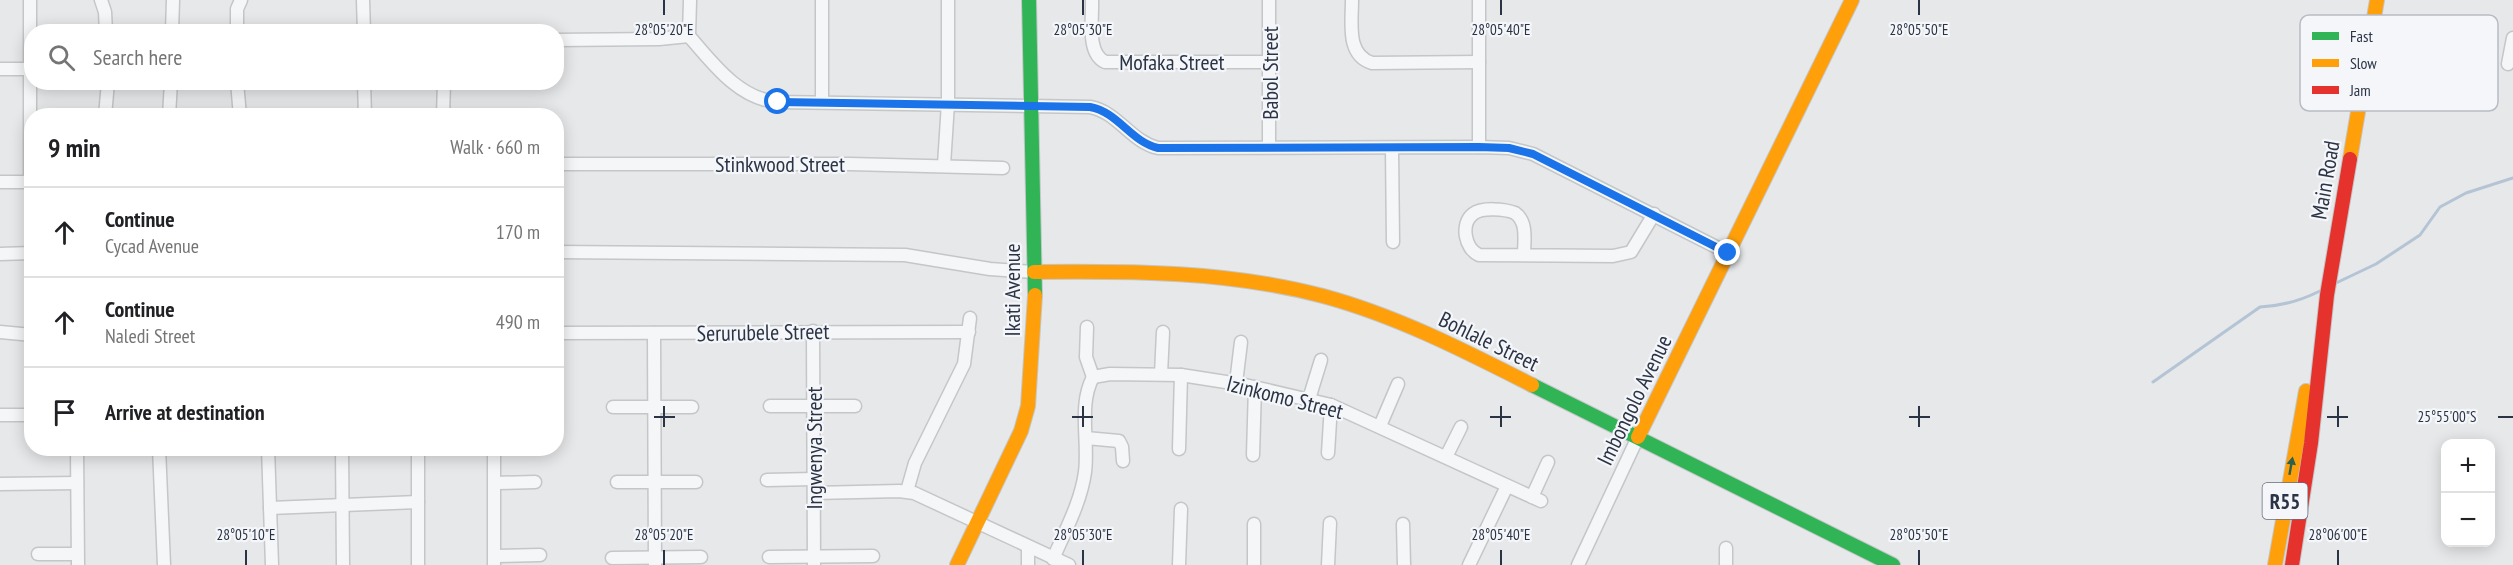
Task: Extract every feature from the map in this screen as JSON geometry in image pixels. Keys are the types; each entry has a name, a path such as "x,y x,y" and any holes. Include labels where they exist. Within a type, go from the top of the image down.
{"street":[{"path":"30,0 30,24"},
{"path":"101,0 106,24"},
{"path":"172,24 173,0"},
{"path":"237,24 237,9 241,0"},
{"path":"363,0 364,24"},
{"path":"690,0 689,36 739,88 758,99 778,102 948,103 1100,109 1118,120 1141,141 1158,148 1509,148 1533,154 1728,253 1852,0"},
{"path":"822,0 822,102"},
{"path":"944,165 948,103 948,0"},
{"name":"Ikati Avenue","path":"957,565 1026,419 1034,324 1029,0"},
{"name":"Mofaka Street","path":"1092,0 1094,47 1100,59 1105,62 1270,62"},
{"name":"Babol Street","path":"1269,0 1269,147"},
{"path":"1352,0 1354,48 1364,60 1372,63 1479,62"},
{"path":"1479,0 1479,147"},
{"name":"Main Road","path":"2374,15 2377,0"},
{"path":"564,40 658,39 689,36"},
{"path":"2508,64 2513,38"},
{"path":"0,69 24,69"},
{"path":"30,90 30,108"},
{"path":"106,108 107,90"},
{"path":"170,108 171,90"},
{"path":"238,90 239,108"},
{"path":"364,90 364,108"},
{"path":"443,108 444,90"},
{"name":"Main Road","path":"2292,565 2311,443 2327,295 2358,111"},
{"path":"1392,149 1393,242"},
{"name":"Stinkwood Street","path":"564,164 944,165 1003,168"},
{"path":"0,182 24,182"},
{"path":"1524,255 1524,225 1522,219 1515,213 1482,211 1471,215 1468,219 1467,243 1473,252 1485,256 1623,255 1632,252 1654,214"},
{"path":"564,252 905,255 1034,272"},
{"path":"0,254 24,253"},
{"name":"Imbongolo Avenue","path":"1578,565 1728,253"},
{"name":"Bohlale Street","path":"1034,272 1191,274 1260,283 1329,298 1386,316 1443,341 1893,565"},
{"path":"907,491 915,463 964,364 970,318"},
{"path":"1053,559 1081,491 1085,473 1086,395 1093,377 1086,357 1087,327"},
{"name":"Ingwenya Street","path":"813,331 814,561"},
{"path":"0,332 24,334"},
{"name":"Serurubele Street","path":"564,333 969,332"},
{"path":"1161,374 1163,332"},
{"name":"Main Road","path":"2275,565 2296,438 2312,362 2322,332"},
{"path":"654,333 655,561"},
{"path":"1236,383 1241,342"},
{"path":"1310,399 1321,360"},
{"name":"Izinkomo Street","path":"1093,377 1110,374 1181,375 1236,383 1310,399 1331,405 1380,426 1536,499 1548,462"},
{"path":"1179,449 1181,375"},
{"path":"1380,426 1398,384"},
{"path":"1253,455 1255,387"},
{"path":"1328,453 1331,405"},
{"path":"770,406 855,406"},
{"path":"613,407 692,407"},
{"path":"0,415 24,415"},
{"path":"1446,457 1461,427"},
{"path":"1086,438 1119,441 1123,461"},
{"path":"38,554 78,559 77,456"},
{"path":"159,456 164,565"},
{"path":"268,456 272,565"},
{"path":"342,456 342,565"},
{"path":"418,456 418,565"},
{"path":"495,456 495,560 540,555"},
{"path":"767,480 814,479"},
{"path":"495,483 536,482"},
{"path":"617,482 696,482"},
{"path":"0,484 77,483"},
{"path":"1469,565 1507,486"},
{"path":"815,493 907,491 1028,548 1070,565"},
{"path":"270,508 418,502"},
{"path":"1179,565 1181,509"},
{"path":"1328,565 1330,523"},
{"path":"1254,524 1254,565"},
{"path":"1403,524 1404,565"},
{"path":"1028,548 1028,565"},
{"path":"1726,548 1726,565"},
{"path":"769,557 814,561 873,556"},
{"path":"612,558 655,561 701,557"}],"waterway":[{"path":"2336,283 2376,264 2420,235 2440,207 2466,193 2513,178"},
{"path":"2153,382 2260,307 2291,302 2320,291"}],"traffic: fast":[{"path":"1029,0 1035,295"},
{"path":"1532,385 1893,565"}],"traffic: slow":[{"path":"1638,437 1852,0"},
{"path":"2374,15 2377,0"},
{"path":"2350,159 2358,111"},
{"path":"1034,272 1180,274 1288,288 1350,304 1404,324 1532,385"},
{"path":"957,565 1021,431 1028,406 1035,295"},
{"path":"2275,565 2306,391"}],"traffic: jam":[{"path":"2292,565 2311,443 2327,295 2350,159"}],"route":[{"path":"778,102 1090,107 1109,113 1141,141 1158,148 1479,147 1523,150 1728,253"}]}
